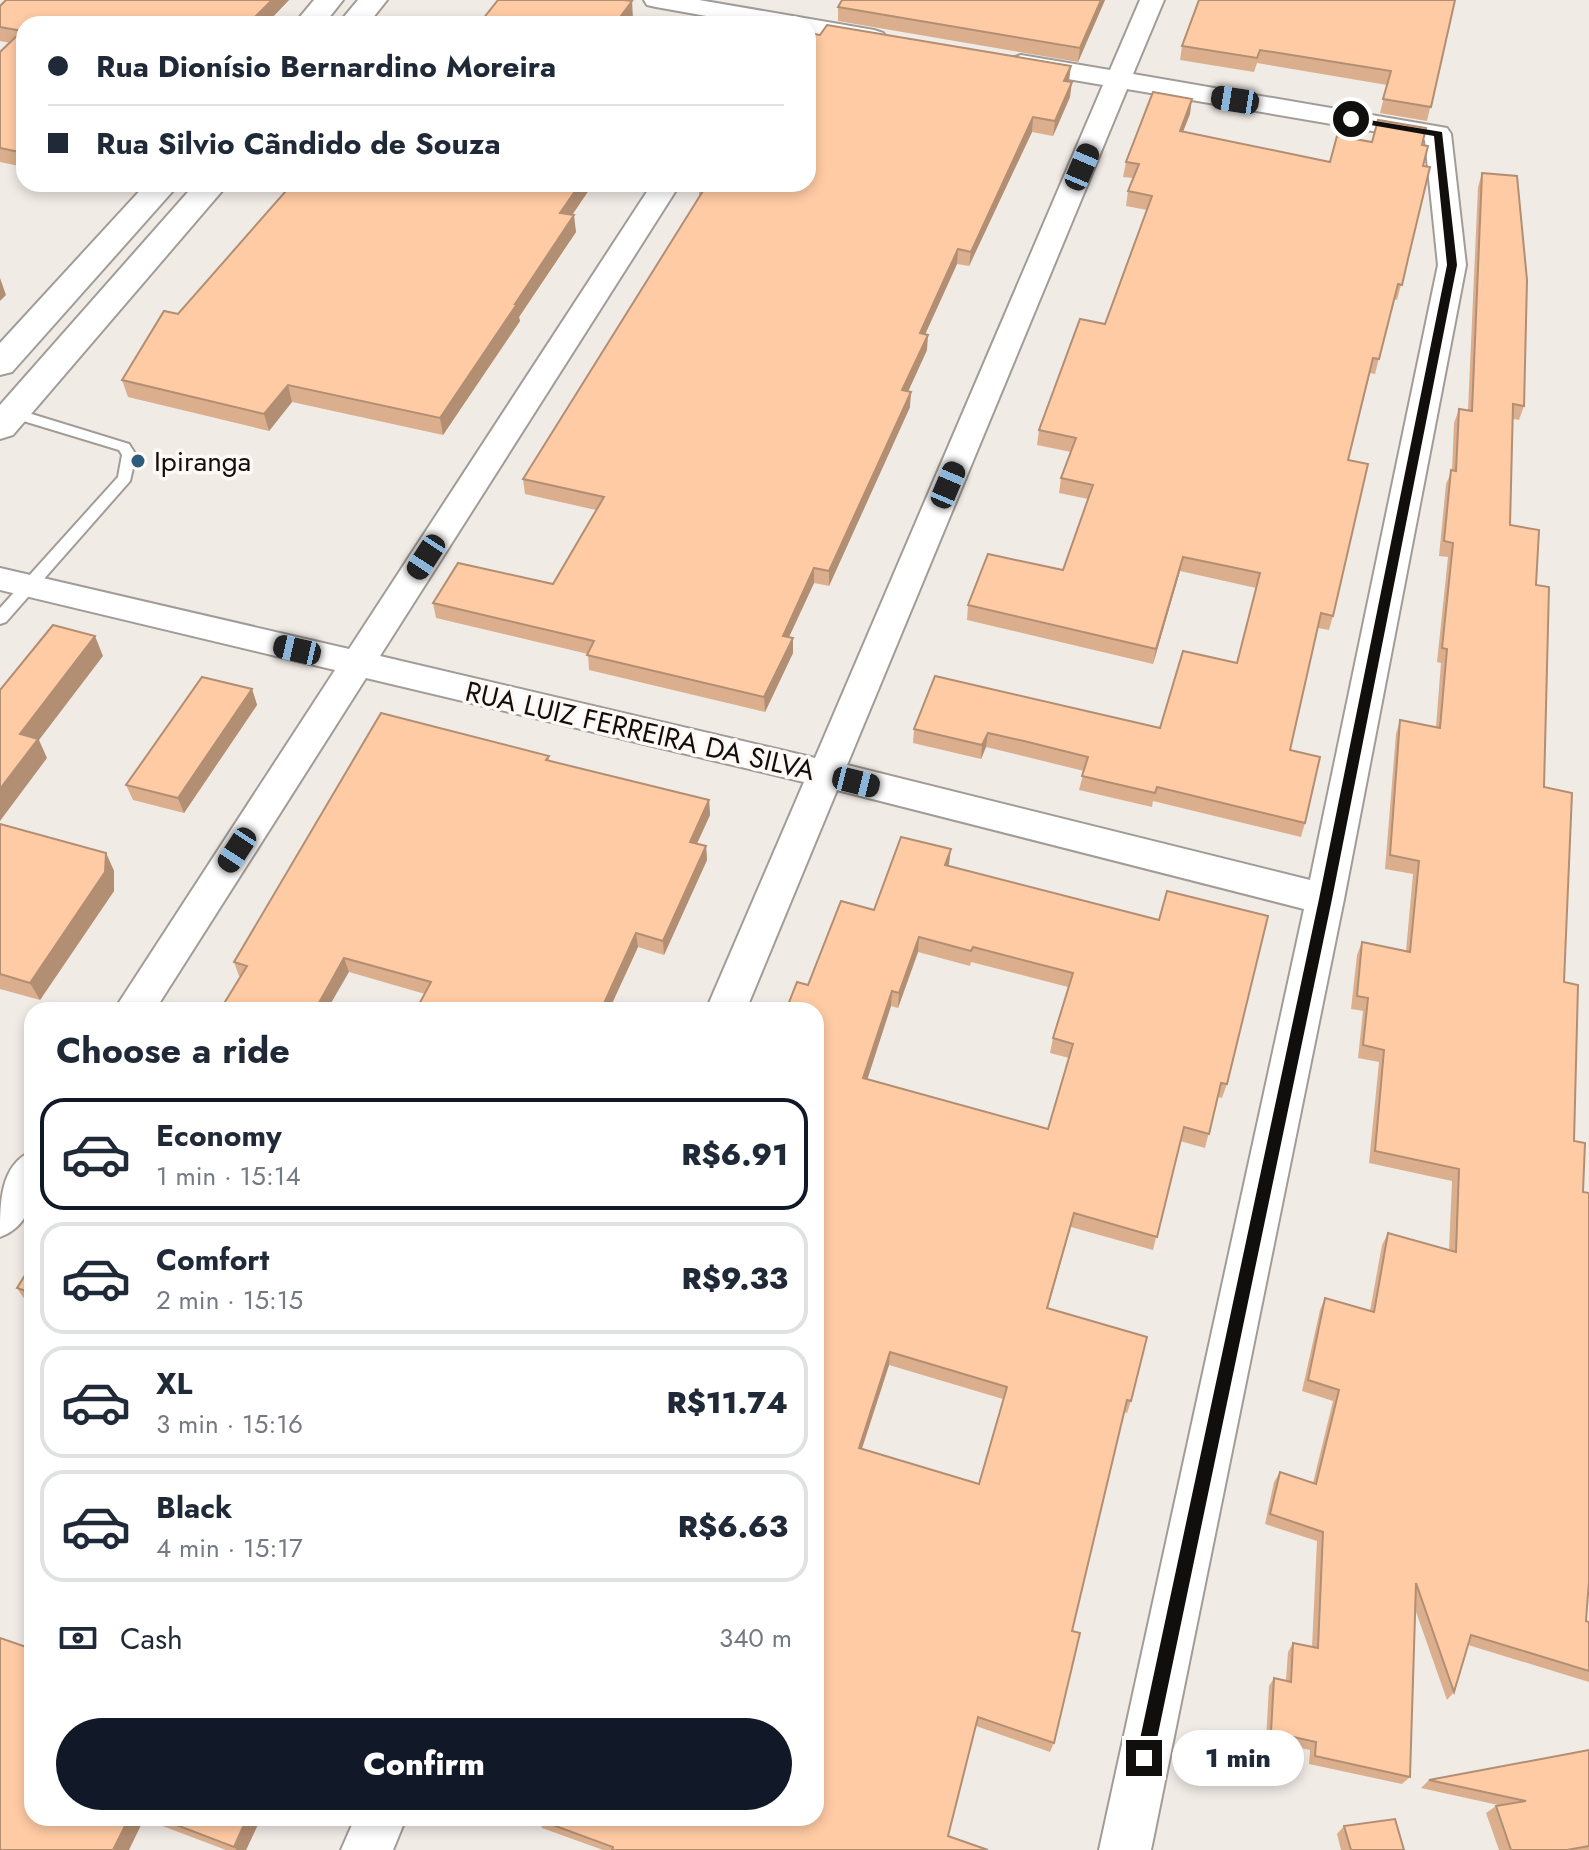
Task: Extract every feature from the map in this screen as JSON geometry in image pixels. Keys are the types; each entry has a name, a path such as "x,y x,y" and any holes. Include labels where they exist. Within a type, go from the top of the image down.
{"main road":[{"path":"315,16 329,0"},
{"path":"359,16 373,0"},
{"path":"0,364 156,192"},
{"path":"6,420 205,192"}],"street":[{"path":"656,0 773,16"},
{"path":"729,1002 1152,0"},
{"path":"816,27 901,43"},
{"path":"995,59 1438,134 1452,265 1325,899 1125,1850"},
{"path":"139,1002 661,192"},
{"name":"RUA LUIZ FERREIRA DA SILVA","path":"13,582 827,774 1325,899"},
{"path":"0,1218 24,1181"},
{"path":"367,1850 378,1826"}],"lane":[{"path":"0,618 13,582 125,478 129,455 124,447 6,420"}],"building":[{"path":"6,0 272,0 256,16 16,16 16,30 0,27 0,6"},
{"path":"498,0 632,1 621,16 485,16"},
{"path":"842,0 1101,0 1080,48 838,7"},
{"path":"1199,0 1455,0 1431,107 1383,99 1391,71 1260,50 1257,58 1182,46"},
{"path":"827,25 1071,66 1064,81 1072,82 1055,121 1033,117 971,252 958,249 920,333 928,335 902,390 911,392 829,571 814,568 783,636 793,638 764,697 587,655 594,641 433,603 458,563 553,584 604,497 523,479 702,192 816,192 816,34 820,35"},
{"path":"16,37 16,151 0,148 0,52"},
{"path":"1153,92 1192,99 1180,131 1330,162 1337,136 1372,142 1378,120 1426,128 1422,145 1428,146 1423,166 1430,167 1402,285 1398,284 1379,359 1373,358 1348,460 1368,464 1333,616 1321,613 1290,750 1320,757 1305,823 1157,787 1155,793 1082,776 1088,757 1024,741 988,733 982,745 914,729 935,676 1160,728 1183,651 1237,663 1260,573 1183,557 1156,649 968,605 988,554 1063,570 1093,485 1061,478 1076,438 1039,430 1080,319 1105,324 1152,196 1128,191 1139,164 1126,162"},
{"path":"1482,173 1517,176 1527,280 1524,406 1513,404 1510,525 1539,530 1536,585 1549,587 1544,787 1572,793 1564,982 1578,985 1574,1141 1585,1143 1583,1192 1589,1193 1589,1581 1586,1621 1589,1622 1589,1671 1471,1635 1454,1692 1416,1583 1410,1777 1315,1756 1316,1742 1271,1732 1274,1678 1291,1682 1293,1643 1318,1648 1323,1532 1270,1514 1280,1472 1316,1484 1339,1390 1308,1380 1325,1298 1374,1312 1388,1233 1456,1252 1459,1169 1375,1151 1384,1050 1363,1045 1368,998 1357,996 1362,942 1410,952 1419,861 1390,855 1400,720 1440,728 1447,649 1442,648 1453,543 1444,541 1451,470 1456,471 1459,409 1472,411"},
{"path":"285,192 574,192 560,213 574,215 440,418 288,385 264,414 122,380 164,311 178,314"},
{"path":"53,625 95,636 20,734 38,739 0,789 0,690"},
{"path":"202,677 252,689 178,798 126,785"},
{"path":"381,713 549,756 546,760 709,800 690,842 706,846 663,941 636,933 605,1002 420,1002 431,982 344,958 319,1002 225,1002 247,966 234,962"},
{"path":"0,824 106,853 105,872 30,983 0,974"},
{"path":"901,837 951,849 945,865 1159,920 1167,891 1268,916 1227,1084 1221,1083 1209,1134 1184,1127 1157,1237 1074,1213 1047,1308 1147,1337 1131,1401 1127,1400 1072,1631 1080,1633 1054,1743 978,1717 948,1836 988,1850 612,1850 613,1847 555,1826 824,1826 824,1002 789,1002 797,982 808,985 841,901 874,910","holes":["919,937 971,951 973,947 1073,973 1053,1038 1073,1044 1048,1129 863,1078 892,991 899,993","890,1352 1007,1387 979,1484 859,1448"]},
{"path":"24,1277 24,1290 17,1288"},
{"path":"0,1638 24,1646 24,1826 125,1826 113,1850 0,1850"},
{"path":"1589,1750 1589,1846 1567,1850 1511,1850 1496,1806 1526,1801 1429,1780"},
{"path":"1395,1819 1404,1850 1351,1850 1344,1826"},
{"path":"179,1826 243,1826 234,1847"}],"place":[{"name":"Ipiranga","path":"138,461"}],"route":[{"path":"1144,1758 1325,899 1452,265 1438,134 1351,119"}]}
